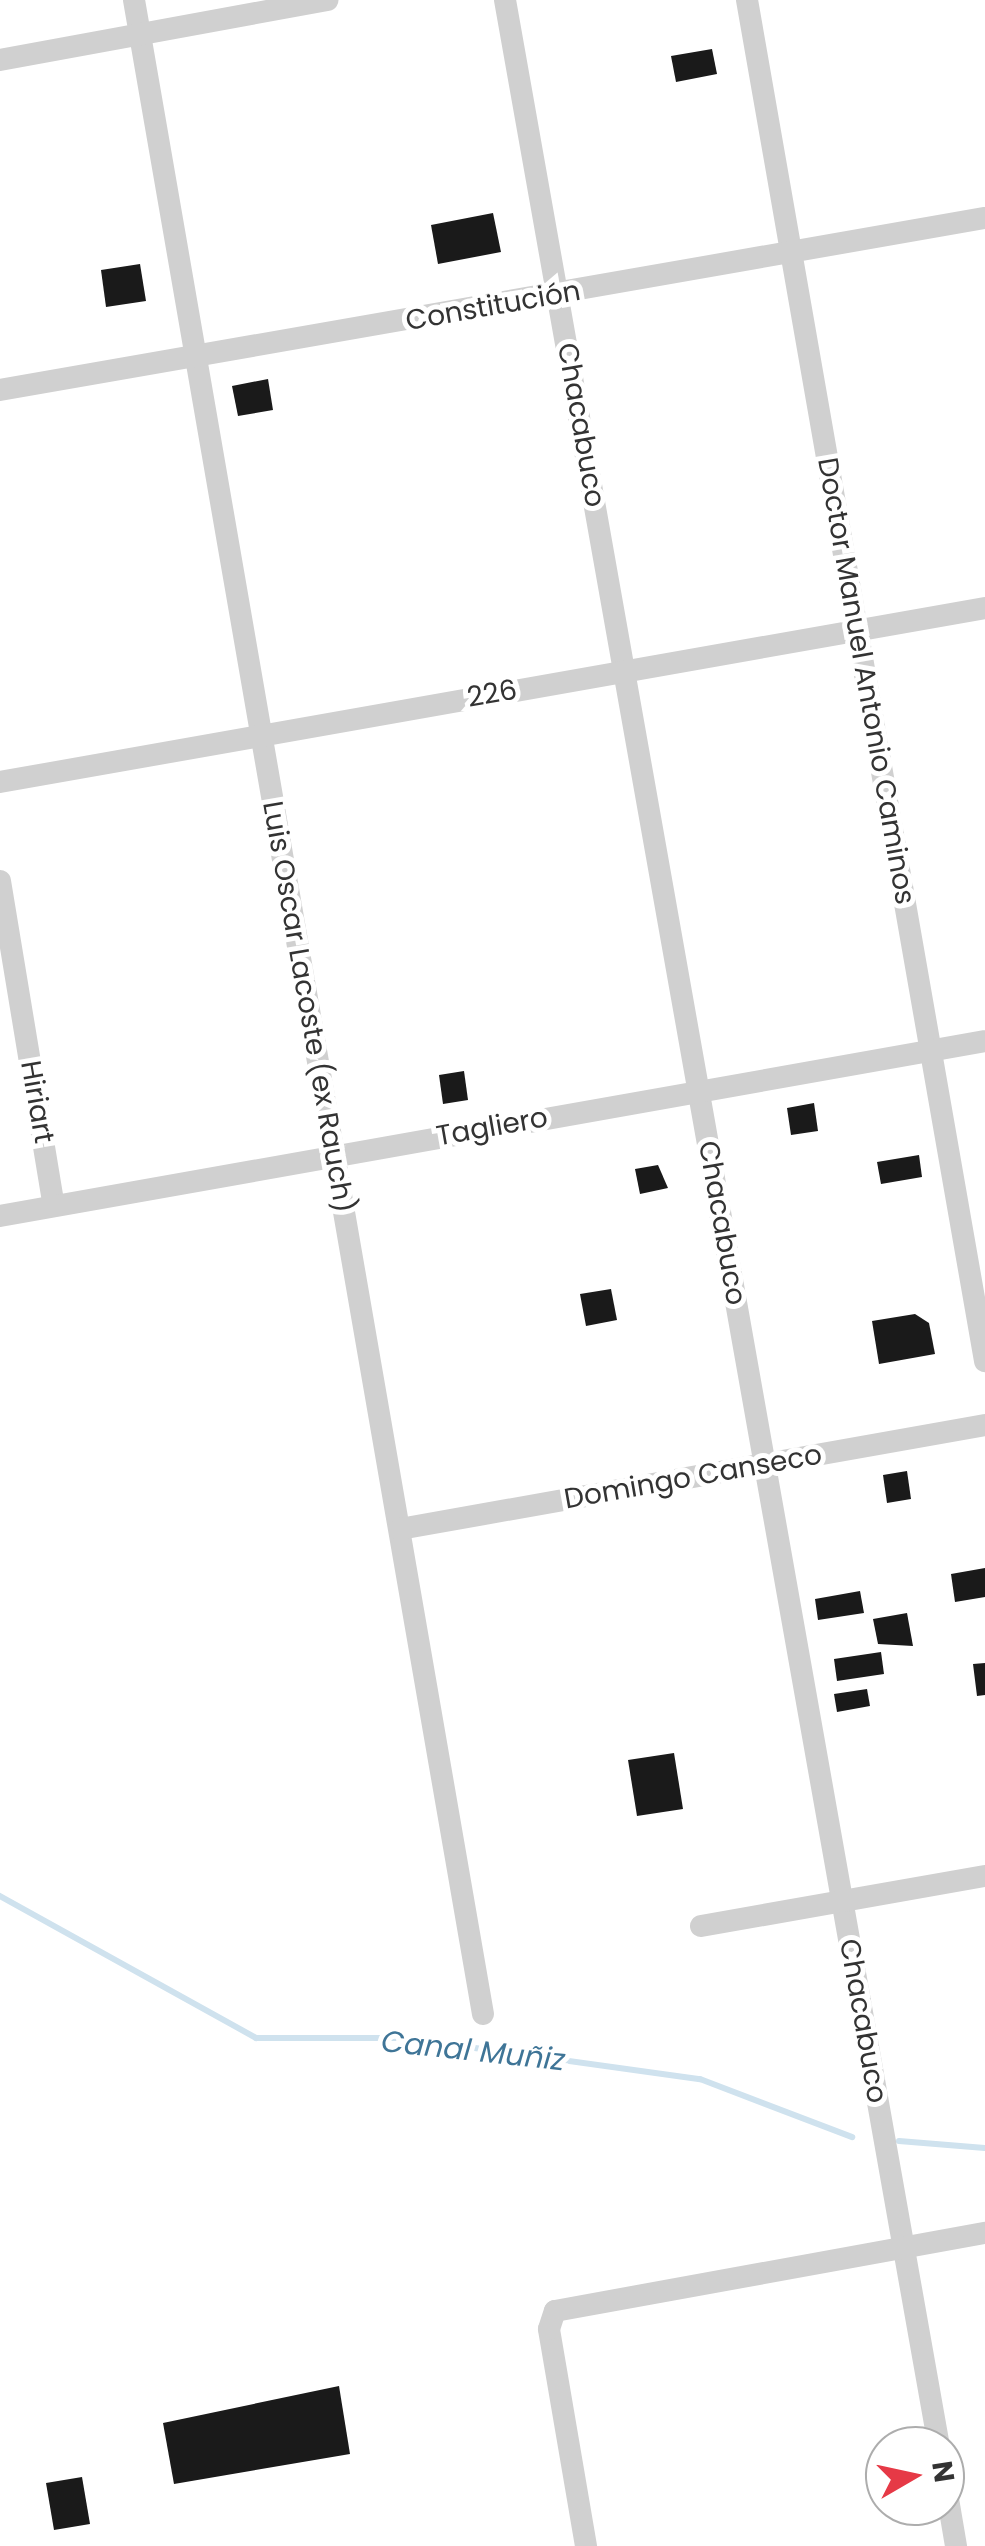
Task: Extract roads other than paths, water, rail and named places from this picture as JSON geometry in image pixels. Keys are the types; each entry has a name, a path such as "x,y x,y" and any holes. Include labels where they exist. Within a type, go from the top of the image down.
{"street":[{"name":"Luis Oscar Lacoste (ex Rauch)","path":"134,0 484,2014"},
{"path":"0,60 328,0"},
{"name":"Chacabuco","path":"504,0 936,2426"},
{"name":"Doctor Manuel Antonio Caminos","path":"746,0 985,1361"},
{"name":"Constitución","path":"0,390 985,218"},
{"name":"226","path":"0,782 985,608"},
{"name":"Hiriart","path":"0,881 54,1206"},
{"name":"Tagliero","path":"0,1216 985,1041"},
{"name":"Domingo Canseco","path":"400,1529 985,1425"},
{"path":"701,1926 985,1876"},
{"path":"586,2546 549,2329 568,2303 985,2232"}],"waterway":[{"name":"Canal Muñiz","path":"0,1896 256,2038 403,2038 700,2079 852,2137"},
{"name":"Canal Muñiz","path":"899,2141 985,2148"}]}
